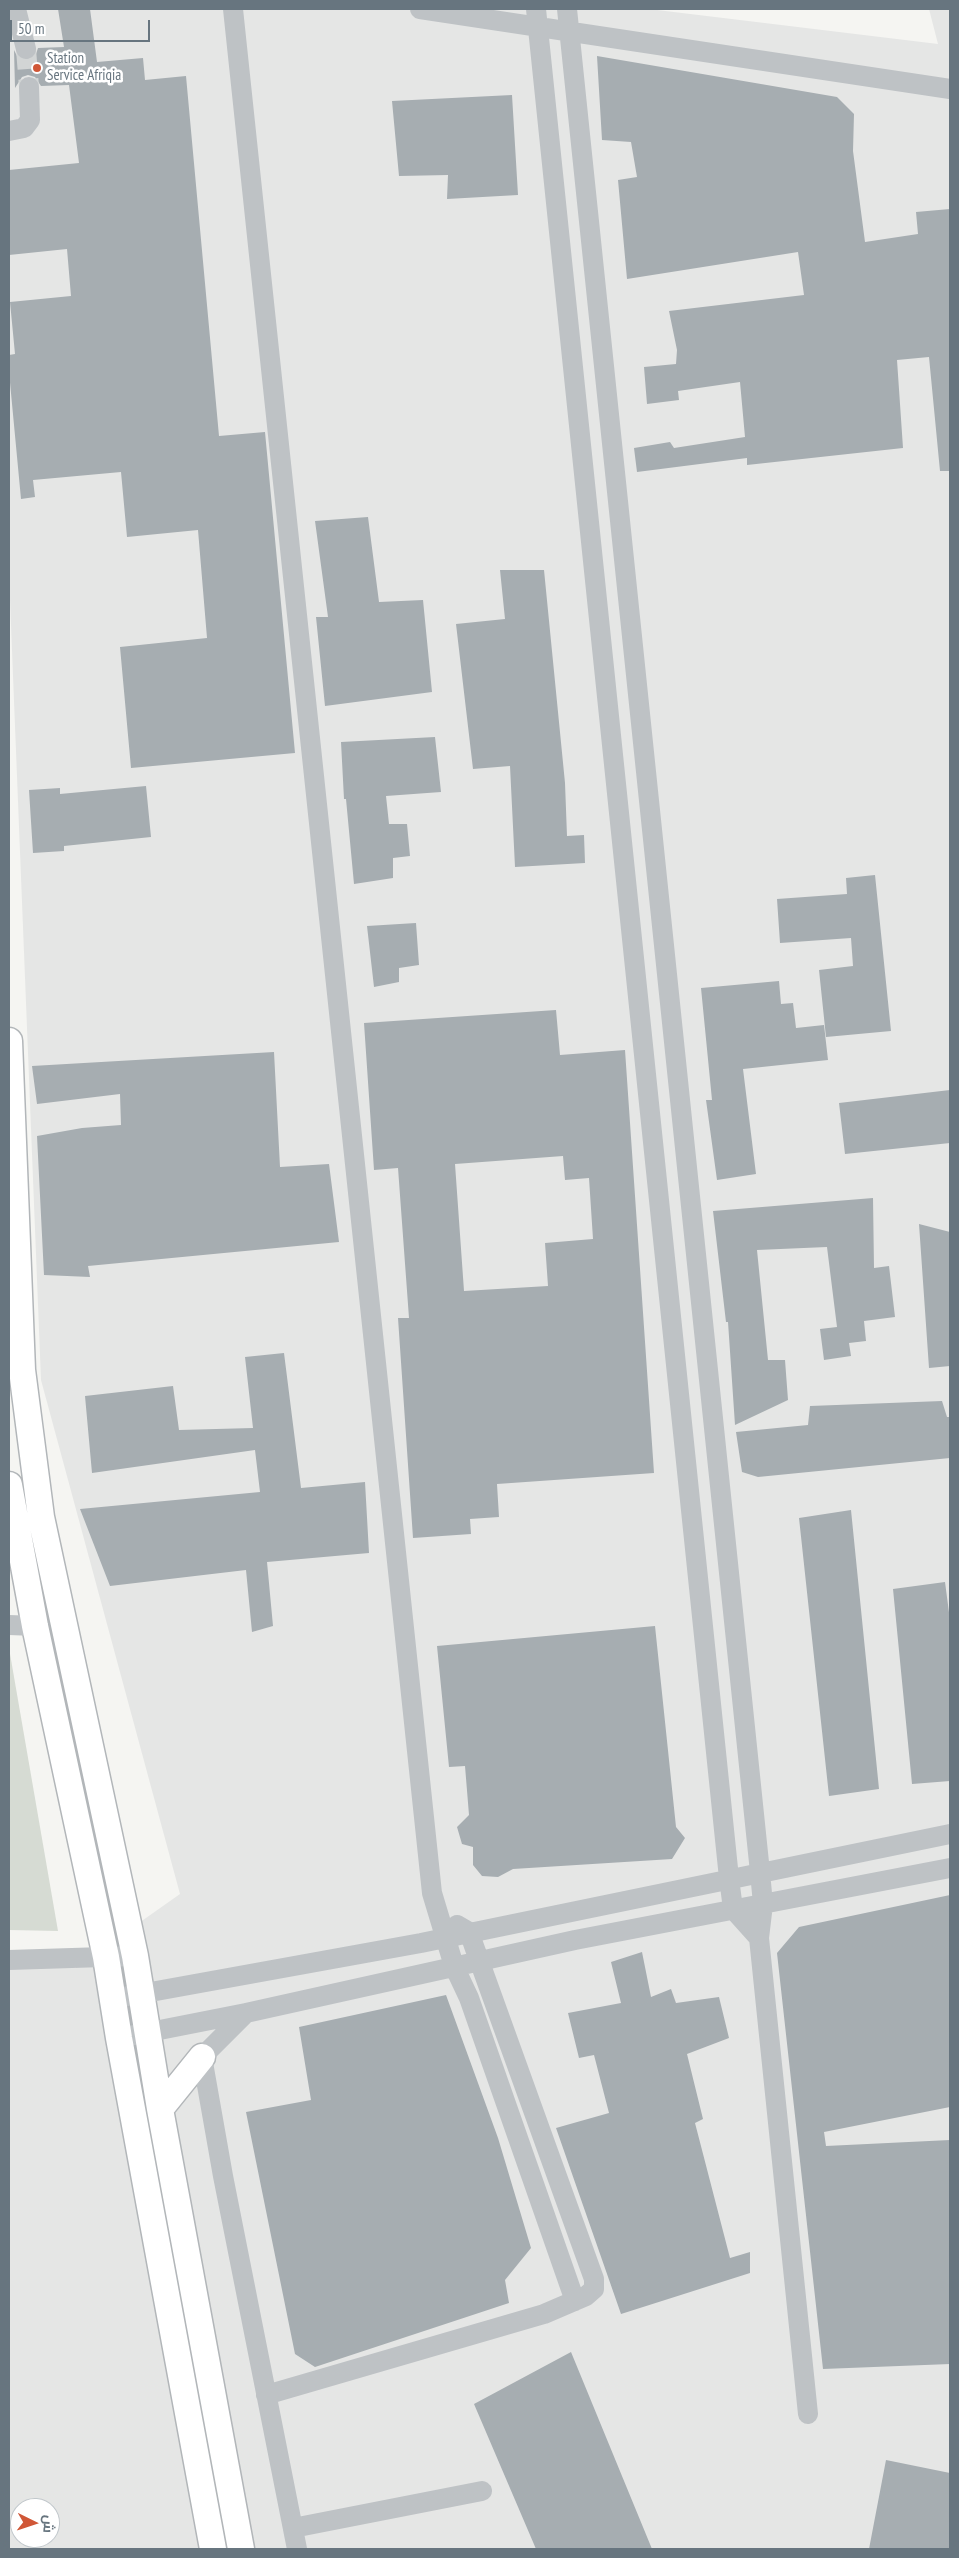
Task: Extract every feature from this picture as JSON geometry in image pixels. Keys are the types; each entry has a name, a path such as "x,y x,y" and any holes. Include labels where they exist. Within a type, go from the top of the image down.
{"main road":[{"path":"9,1041 22,1370 41,1517 135,1956 160,2109 242,2549"},
{"path":"9,1485 35,1626 106,1957 119,2038 213,2549"},
{"path":"160,2109 202,2058"}],"street":[{"path":"16,9 20,42"},
{"path":"232,9 430,1881 444,1938 454,1966 469,1998 575,2302"},
{"path":"420,9 536,17 568,30 950,89"},
{"path":"567,9 760,1872 763,1904 759,1938 808,2414"},
{"path":"536,17 729,1878 733,1910 759,1938"},
{"path":"9,131 24,128 30,120 29,87"},
{"path":"662,1237 694,1234"},
{"path":"9,1625 35,1626"},
{"path":"112,1998 444,1938 645,1895 824,1861 950,1834"},
{"path":"119,2038 246,2013 479,1960 650,1925 950,1868"},
{"path":"645,1895 650,1925"},
{"path":"266,2395 544,2314 575,2302 591,2293 594,2289 594,2279 469,1932 437,1912"},
{"path":"9,1960 135,1956"},
{"path":"246,2013 202,2058 297,2549"},
{"path":"292,2528 482,2491"}],"shaded area":[{"path":"9,9 649,9 938,44 929,9 950,9 950,2549 9,2549 9,1961 75,1968 180,1894 41,1380 9,575"},
{"path":"9,1648 58,1931 9,1930"}],"building":[{"path":"58,9 90,9 97,62 143,58 145,80 186,76 219,436 265,432 295,753 131,768 120,647 207,638 198,530 127,537 121,472 33,480 35,497 21,499 9,372 9,355 15,354 10,302 71,296 67,249 9,255 9,170 79,163 69,85 41,86 35,77 28,75 22,77 15,88 14,50 18,58 28,61 35,57 38,48 64,47"},
{"path":"597,56 837,97 854,114 853,151 865,242 918,234 916,212 950,209 950,471 940,471 929,357 897,360 903,448 747,465 747,458 637,472 634,448 670,442 674,448 745,437 740,382 678,391 679,400 647,404 644,367 676,364 677,350 669,311 804,295 798,252 627,279 618,180 637,177 631,142 602,140"},
{"path":"512,95 518,195 447,199 448,175 399,176 392,101"},
{"path":"368,517 379,602 423,600 432,692 325,706 316,617 328,617 315,521"},
{"path":"500,570 544,570 565,783 567,836 584,835 585,863 515,867 510,766 473,769 456,624 505,619"},
{"path":"435,737 441,792 386,796 389,824 407,824 410,856 393,858 393,878 354,884 346,799 344,799 341,742"},
{"path":"146,786 151,837 64,846 64,851 33,853 29,790 60,788 60,794"},
{"path":"875,875 891,1031 826,1037 819,970 853,966 851,938 780,943 777,899 847,894 846,878"},
{"path":"416,923 419,965 399,968 399,982 374,987 367,926"},
{"path":"779,981 781,1004 793,1003 796,1028 824,1025 828,1060 743,1069 756,1174 717,1180 706,1100 712,1100 701,988"},
{"path":"556,1010 560,1055 625,1050 654,1473 497,1484 499,1517 470,1519 471,1534 413,1538 398,1318 409,1318 398,1168 374,1170 364,1023","holes":["563,1156 565,1180 589,1178 593,1239 545,1243 548,1286 464,1291 455,1164"]},
{"path":"274,1052 280,1167 329,1164 339,1242 88,1266 90,1277 44,1275 37,1136 82,1128 121,1125 120,1094 37,1104 32,1066"},
{"path":"950,1090 950,1143 845,1154 839,1103"},
{"path":"873,1198 874,1268 889,1266 895,1317 864,1321 866,1341 849,1343 851,1356 824,1360 820,1329 837,1327 827,1247 757,1250 768,1360 785,1360 788,1400 735,1425 728,1322 726,1322 713,1211"},
{"path":"919,1224 950,1232 950,1366 929,1368"},
{"path":"284,1353 301,1488 365,1482 369,1553 267,1562 273,1626 252,1632 246,1570 110,1586 80,1509 260,1492 255,1450 92,1473 85,1396 173,1386 179,1430 253,1428 245,1357"},
{"path":"942,1401 947,1417 950,1417 950,1458 758,1477 742,1472 736,1432 808,1425 810,1406"},
{"path":"851,1510 879,1789 829,1796 799,1518"},
{"path":"945,1582 950,1620 950,1781 912,1784 893,1589"},
{"path":"655,1626 676,1827 685,1838 672,1859 513,1869 498,1877 482,1876 473,1865 473,1847 462,1844 457,1827 469,1815 465,1766 449,1767 437,1646"},
{"path":"950,1895 950,2107 824,2132 826,2146 950,2140 950,2364 823,2369 777,1953 799,1927"},
{"path":"642,1952 651,1997 671,1989 676,2003 719,1997 729,2038 687,2054 703,2119 695,2123 730,2258 750,2252 750,2273 621,2314 556,2128 609,2113 594,2055 579,2058 568,2013 621,2003 611,1962"},
{"path":"446,1995 498,2138 531,2248 505,2280 509,2303 315,2367 295,2354 246,2112 311,2100 299,2027"},
{"path":"571,2352 652,2549 536,2549 474,2404"},
{"path":"886,2460 950,2473 950,2549 869,2549"}],"tunnel":[{"path":"26,49 29,87"}],"place":[{"name":"Station Service Afriqia","path":"37,68"}]}
